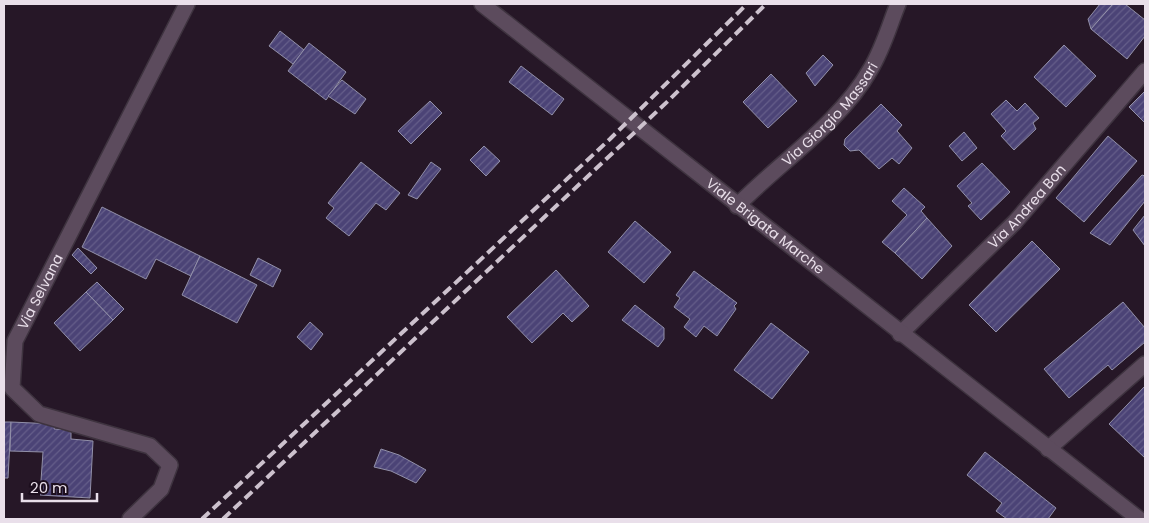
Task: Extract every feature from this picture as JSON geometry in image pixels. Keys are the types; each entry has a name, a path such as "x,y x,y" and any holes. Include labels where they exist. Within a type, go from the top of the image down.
{"street":[{"name":"Via Selvana","path":"130,519 161,489 170,464 150,446 39,414 12,388 15,341 187,4"},
{"name":"Viale Brigata Marche","path":"482,4 900,334 1139,519"},
{"name":"Via Giorgio Massari","path":"738,206 834,116 856,91 878,57 898,4"},
{"name":"Via Andrea Bon","path":"900,334 1015,222 1145,71"},
{"path":"1048,449 1145,364"}],"building":[{"path":"1100,4 1113,4 1091,29 1088,19"},
{"path":"1113,4 1125,4 1145,20 1145,36 1127,59 1091,29"},
{"path":"280,31 304,50 293,64 269,46"},
{"path":"309,43 346,72 326,100 288,71"},
{"path":"1064,45 1096,76 1066,107 1034,77"},
{"path":"823,55 833,65 815,86 806,73"},
{"path":"521,66 564,99 552,115 509,82"},
{"path":"771,74 797,101 768,128 743,102"},
{"path":"342,80 366,99 355,114 328,96"},
{"path":"1145,91 1145,123 1129,107"},
{"path":"1006,100 1017,111 1025,103 1039,118 1033,123 1036,129 1014,150 1001,136 1006,131 991,114"},
{"path":"430,101 442,113 411,144 398,131"},
{"path":"881,104 902,125 897,131 912,148 899,164 892,158 879,169 859,150 850,151 844,145 845,139"},
{"path":"964,132 977,148 962,161 949,146"},
{"path":"1108,136 1137,161 1084,222 1056,198"},
{"path":"484,146 500,161 486,176 470,160"},
{"path":"361,162 400,193 386,210 376,203 349,236 326,218 334,208 328,203"},
{"path":"431,162 441,169 417,199 408,195"},
{"path":"982,163 1010,192 981,220 968,206 972,203 957,186"},
{"path":"1142,175 1145,176 1145,201 1110,245 1090,233"},
{"path":"904,188 925,207 921,211 927,218 895,253 882,242 907,215 892,201"},
{"path":"102,207 200,256 191,276 156,259 146,279 82,247"},
{"path":"1145,215 1145,246 1133,230"},
{"path":"927,218 952,246 922,279 895,253"},
{"path":"635,221 671,252 644,283 608,252"},
{"path":"1032,241 1060,269 996,332 969,305"},
{"path":"78,248 97,268 91,274 72,255"},
{"path":"200,256 257,285 237,323 182,295"},
{"path":"258,258 281,270 273,287 250,275"},
{"path":"556,270 589,306 572,322 563,313 532,343 507,317"},
{"path":"694,271 737,303 734,306 736,309 717,336 704,326 696,337 684,327 690,319 674,307 680,298 676,295"},
{"path":"97,282 124,309 113,320 86,292"},
{"path":"86,292 113,320 80,351 54,323"},
{"path":"1123,302 1145,328 1145,342 1112,370 1108,365 1069,398 1044,369"},
{"path":"635,305 664,328 664,339 658,347 622,320"},
{"path":"310,322 323,334 311,350 297,337"},
{"path":"771,323 809,352 772,399 734,370"},
{"path":"1145,386 1145,458 1109,424"},
{"path":"4,422 11,422 8,478 4,478"},
{"path":"11,422 55,424 54,429 71,430 71,439 93,441 90,498 40,495 43,452 10,451"},
{"path":"381,449 399,455 426,470 416,483 391,471 374,467"},
{"path":"985,452 1056,508 1048,519 1007,519 996,511 1002,503 967,475"}],"railway":[{"path":"202,519 610,139 747,4"},
{"path":"223,519 668,101 766,4"}]}
